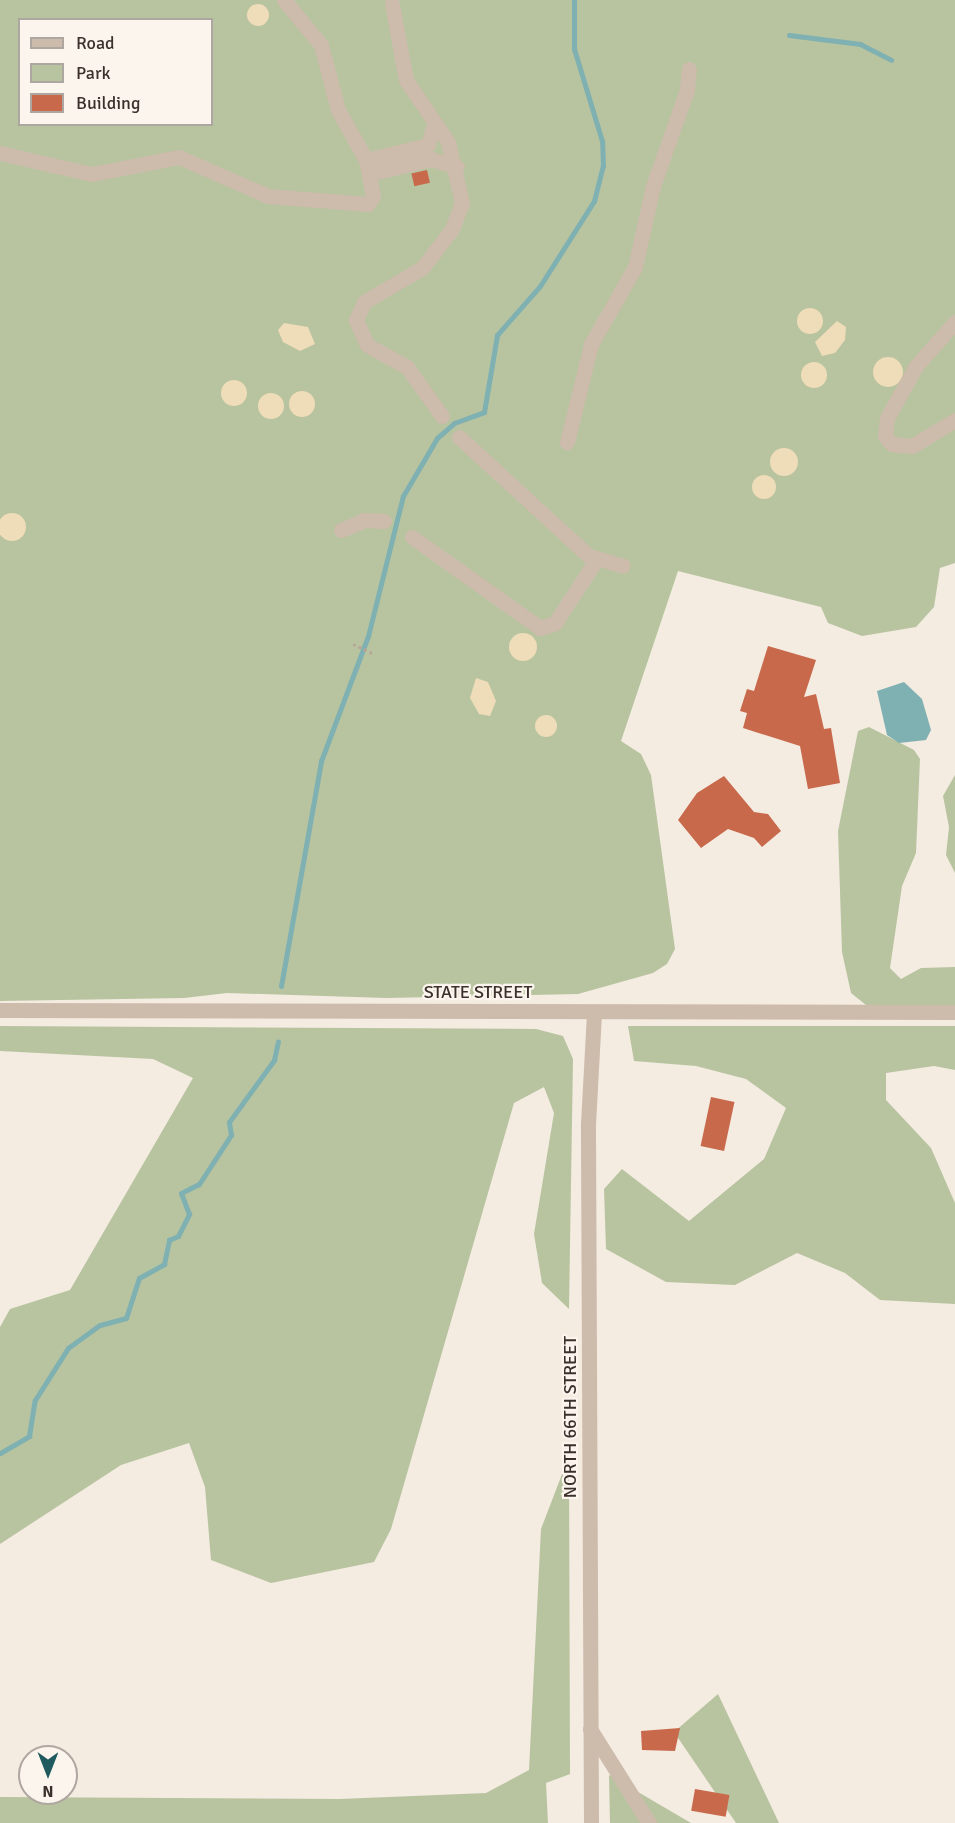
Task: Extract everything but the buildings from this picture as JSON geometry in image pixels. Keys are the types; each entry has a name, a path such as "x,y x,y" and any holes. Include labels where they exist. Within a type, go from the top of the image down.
{"street":[{"path":"0,153 104,174 179,157 267,196 353,205 371,201 367,167 338,110 316,35 284,0"},
{"path":"392,4 406,80 434,124 457,167 462,203 442,245 414,275 364,302 356,315 367,345 407,367 442,416"},
{"path":"567,442 591,344 635,267 652,186 687,90 689,69"},
{"path":"367,167 428,145 434,124"},
{"path":"367,167 431,159 457,167"},
{"path":"955,322 916,366 890,412 885,436 892,444 912,446 955,420"},
{"path":"459,437 596,560 623,566"},
{"path":"341,530 364,520 384,521"},
{"path":"412,537 540,628 555,624 596,560"},
{"name":"STATE STREET","path":"0,1010 955,1012"},
{"name":"NORTH 66TH STREET","path":"591,1823 588,1124 594,1012"},
{"path":"590,1729 649,1823"}],"path":[{"path":"352,644 375,654"}],"green space":[{"path":"0,0 955,0 955,563 940,568 934,607 916,627 862,636 828,623 821,607 678,571 621,741 641,754 651,775 675,949 667,964 653,973 578,994 386,998 227,993 184,998 0,1001"},
{"path":"869,727 914,750 920,759 916,853 902,886 890,968 901,979 921,968 955,967 955,1007 866,1005 851,993 842,952 838,831 858,731"},
{"path":"955,775 955,873 946,855 949,827 943,796"},
{"path":"0,1026 536,1029 563,1036 573,1059 569,1309 542,1283 534,1234 554,1113 544,1087 514,1103 391,1529 374,1562 271,1583 211,1560 205,1487 189,1443 121,1465 0,1544 0,1327 10,1309 70,1290 193,1078 153,1059 0,1051"},
{"path":"628,1026 955,1026 955,1070 934,1066 886,1073 886,1100 931,1148 955,1203 955,1304 880,1300 845,1273 797,1253 735,1285 666,1282 606,1249 604,1189 622,1169 689,1221 764,1159 786,1108 746,1079 696,1066 634,1061"},
{"path":"569,1456 570,1774 546,1783 548,1823 0,1823 0,1797 18,1797 18,1805 78,1805 78,1797 340,1799 486,1793 529,1770 541,1529"},
{"path":"718,1694 779,1823 736,1823 674,1732"},
{"path":"609,1775 691,1823 610,1823"}],"sand":[{"path":"258,4 266,7 269,15 266,23 258,26 250,23 247,15 250,7"},
{"path":"810,308 819,312 823,321 819,330 810,334 801,330 797,321 801,312"},
{"path":"837,321 846,327 845,340 835,353 822,356 815,342"},
{"path":"284,323 308,327 315,344 300,351 283,342 278,330"},
{"path":"888,357 898,362 903,372 898,382 888,387 878,382 873,372 878,362"},
{"path":"814,362 823,366 827,375 823,384 814,388 805,384 801,375 805,366"},
{"path":"234,380 243,384 247,393 243,402 234,406 225,402 221,393 225,384"},
{"path":"302,391 311,395 315,404 311,413 302,417 293,413 289,404 293,395"},
{"path":"271,393 280,397 284,406 280,415 271,419 262,415 258,406 262,397"},
{"path":"784,448 794,452 798,462 794,472 784,476 774,472 770,462 774,452"},
{"path":"764,475 769,476 775,482 775,492 769,498 764,499 759,498 753,492 752,487 753,482 759,476"},
{"path":"7,514 17,514 25,522 25,532 17,540 7,540 -1,532 -1,522"},
{"path":"523,633 533,637 537,647 533,657 523,661 513,657 509,647 513,637"},
{"path":"476,678 488,682 496,701 490,716 479,714 470,698"},
{"path":"546,715 554,718 557,726 554,734 546,737 538,734 535,726 538,718"}],"water":[{"path":"904,682 922,699 931,730 926,740 899,743 887,735 877,691"}],"waterway":[{"path":"281,986 321,761 368,636 403,496 437,438 454,423 484,412 497,335 540,286 594,201 603,166 602,141 574,49 574,0"},
{"path":"789,35 860,44 891,60"},
{"path":"0,1453 29,1436 35,1400 68,1348 100,1325 126,1318 139,1278 164,1264 169,1240 178,1236 189,1214 181,1193 199,1184 231,1135 229,1122 274,1060 278,1041"}]}
